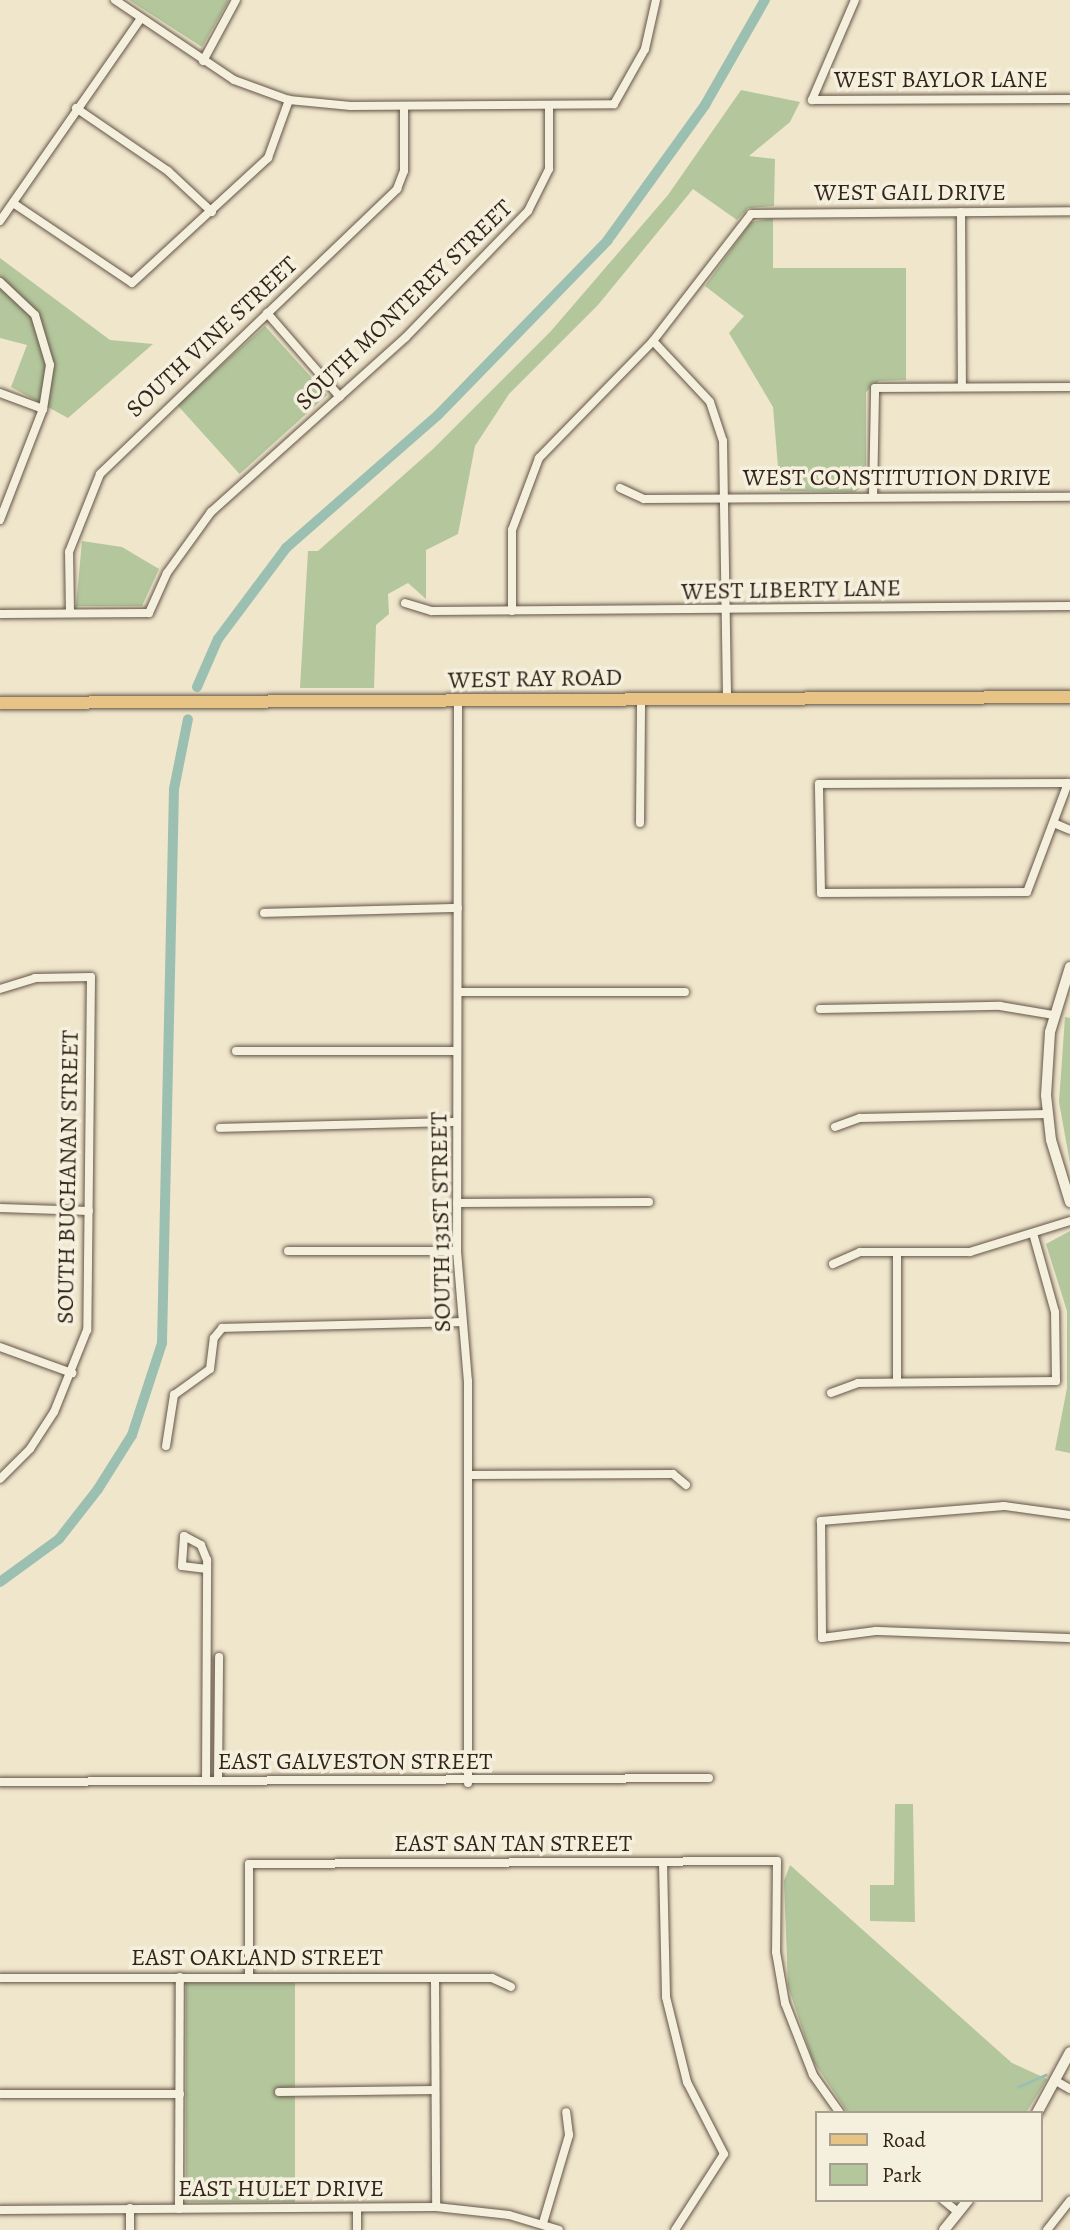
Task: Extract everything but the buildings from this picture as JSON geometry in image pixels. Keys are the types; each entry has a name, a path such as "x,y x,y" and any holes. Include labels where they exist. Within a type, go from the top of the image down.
{"main road":[{"name":"WEST RAY ROAD","path":"0,704 1070,697"}],"street":[{"path":"115,0 203,61 289,100 404,106 614,104 645,49 656,0"},
{"path":"203,61 236,0"},
{"name":"WEST BAYLOR LANE","path":"855,0 812,100 1070,99"},
{"path":"0,221 141,18"},
{"path":"13,203 132,283 268,158 289,100"},
{"name":"SOUTH MONTEREY STREET","path":"70,613 149,612 167,573 211,512 340,397 528,211 549,169 549,105"},
{"name":"SOUTH VINE STREET","path":"70,613 69,552 100,474 397,189 404,171 404,106"},
{"path":"76,108 168,171 212,212"},
{"name":"WEST GAIL DRIVE","path":"653,341 751,214 1070,211"},
{"path":"961,212 962,387"},
{"path":"0,282 27,304 48,347 43,409 0,520"},
{"path":"267,313 340,397"},
{"path":"512,611 512,530 526,481 557,434 653,341 710,402 723,441 727,699"},
{"path":"873,497 875,388 1070,387"},
{"path":"0,393 43,409"},
{"name":"WEST CONSTITUTION DRIVE","path":"620,488 643,499 1070,497"},
{"name":"WEST LIBERTY LANE","path":"405,603 432,611 725,611 1070,606"},
{"path":"0,614 70,613"},
{"path":"640,823 641,699"},
{"name":"SOUTH 131ST STREET","path":"458,701 457,1251 470,1475 468,1783"},
{"path":"1068,783 1056,824 1027,892 821,893 819,785 1068,783"},
{"path":"1056,824 1070,830"},
{"path":"264,913 458,908"},
{"path":"1070,967 1054,1015 1048,1114 1070,1202"},
{"name":"SOUTH BUCHANAN STREET","path":"0,989 35,978 91,977 87,1330 72,1373 30,1449 0,1479"},
{"path":"458,992 685,992"},
{"path":"820,1009 1000,1006 1054,1015"},
{"path":"236,1051 457,1051"},
{"path":"835,1127 860,1118 1048,1114"},
{"path":"220,1128 457,1122"},
{"path":"457,1203 649,1202"},
{"path":"0,1208 89,1211"},
{"path":"833,1264 860,1252 970,1252 1034,1237 1070,1221"},
{"path":"831,1393 858,1383 1056,1381 1055,1312 1034,1237"},
{"path":"288,1251 457,1251"},
{"path":"897,1253 897,1381"},
{"path":"166,1446 174,1395 210,1370 214,1338 222,1328 460,1322"},
{"path":"0,1348 72,1373"},
{"path":"470,1475 673,1474 686,1485"},
{"path":"1070,1515 1004,1506 821,1521 822,1639 876,1631 1070,1638"},
{"path":"206,1781 207,1569 201,1545 184,1536 182,1566 207,1569"},
{"path":"218,1781 219,1657"},
{"name":"EAST GALVESTON STREET","path":"0,1782 468,1783 709,1778"},
{"name":"EAST SAN TAN STREET","path":"248,1976 249,1864 777,1861 776,1951 785,2003 813,2075 839,2111"},
{"path":"663,1863 666,1997 687,2082 724,2154 675,2230"},
{"path":"179,2208 180,1977"},
{"name":"EAST OAKLAND STREET","path":"0,1978 492,1978 511,1987"},
{"path":"435,1978 436,2207"},
{"path":"1038,2111 1070,2052"},
{"path":"1056,2081 1070,2088"},
{"path":"279,2092 435,2090"},
{"path":"0,2094 180,2094"},
{"path":"543,2223 569,2135 566,2112"},
{"path":"1047,2230 1070,2201"},
{"path":"946,2202 958,2212"},
{"path":"944,2230 966,2202"},
{"name":"EAST HULET DRIVE","path":"0,2210 436,2207 543,2223 559,2230"},
{"path":"130,2208 130,2230"},
{"path":"357,2208 357,2230"}],"green space":[{"path":"129,0 229,0 202,47"},
{"path":"741,90 800,102 790,122 749,156 775,159 774,206 748,208 737,220 693,189 598,305 509,394 475,446 458,534 426,550 426,599 408,583 388,594 389,614 376,625 374,688 300,688 308,551 318,551 433,449 551,331 668,195"},
{"path":"773,218 773,268 906,268 906,380 879,381 866,392 866,483 855,492 780,491 773,407 729,333 744,316 705,286 751,222"},
{"path":"0,258 110,340 153,344 68,418 11,387 27,345 0,338"},
{"path":"265,326 327,395 240,474 177,405"},
{"path":"82,541 122,547 159,569 142,606 76,606"},
{"path":"1065,1017 1070,1018 1070,1163 1059,1102"},
{"path":"1070,1231 1070,1453 1055,1450 1067,1388 1067,1311 1046,1244"},
{"path":"895,1804 913,1804 915,1922 870,1921 870,1885 894,1885"},
{"path":"790,1865 1012,2063 1047,2079 1027,2111 847,2111 813,2061 788,1986 784,1881"},
{"path":"186,1983 295,1983 295,2202 186,2202"}],"waterway":[{"path":"197,687 218,639 286,548 438,415 607,241 705,105 765,0"},
{"path":"0,1582 59,1539 98,1489 132,1435 162,1343 174,789 188,719"},
{"path":"1018,2087 1045,2075"}]}
